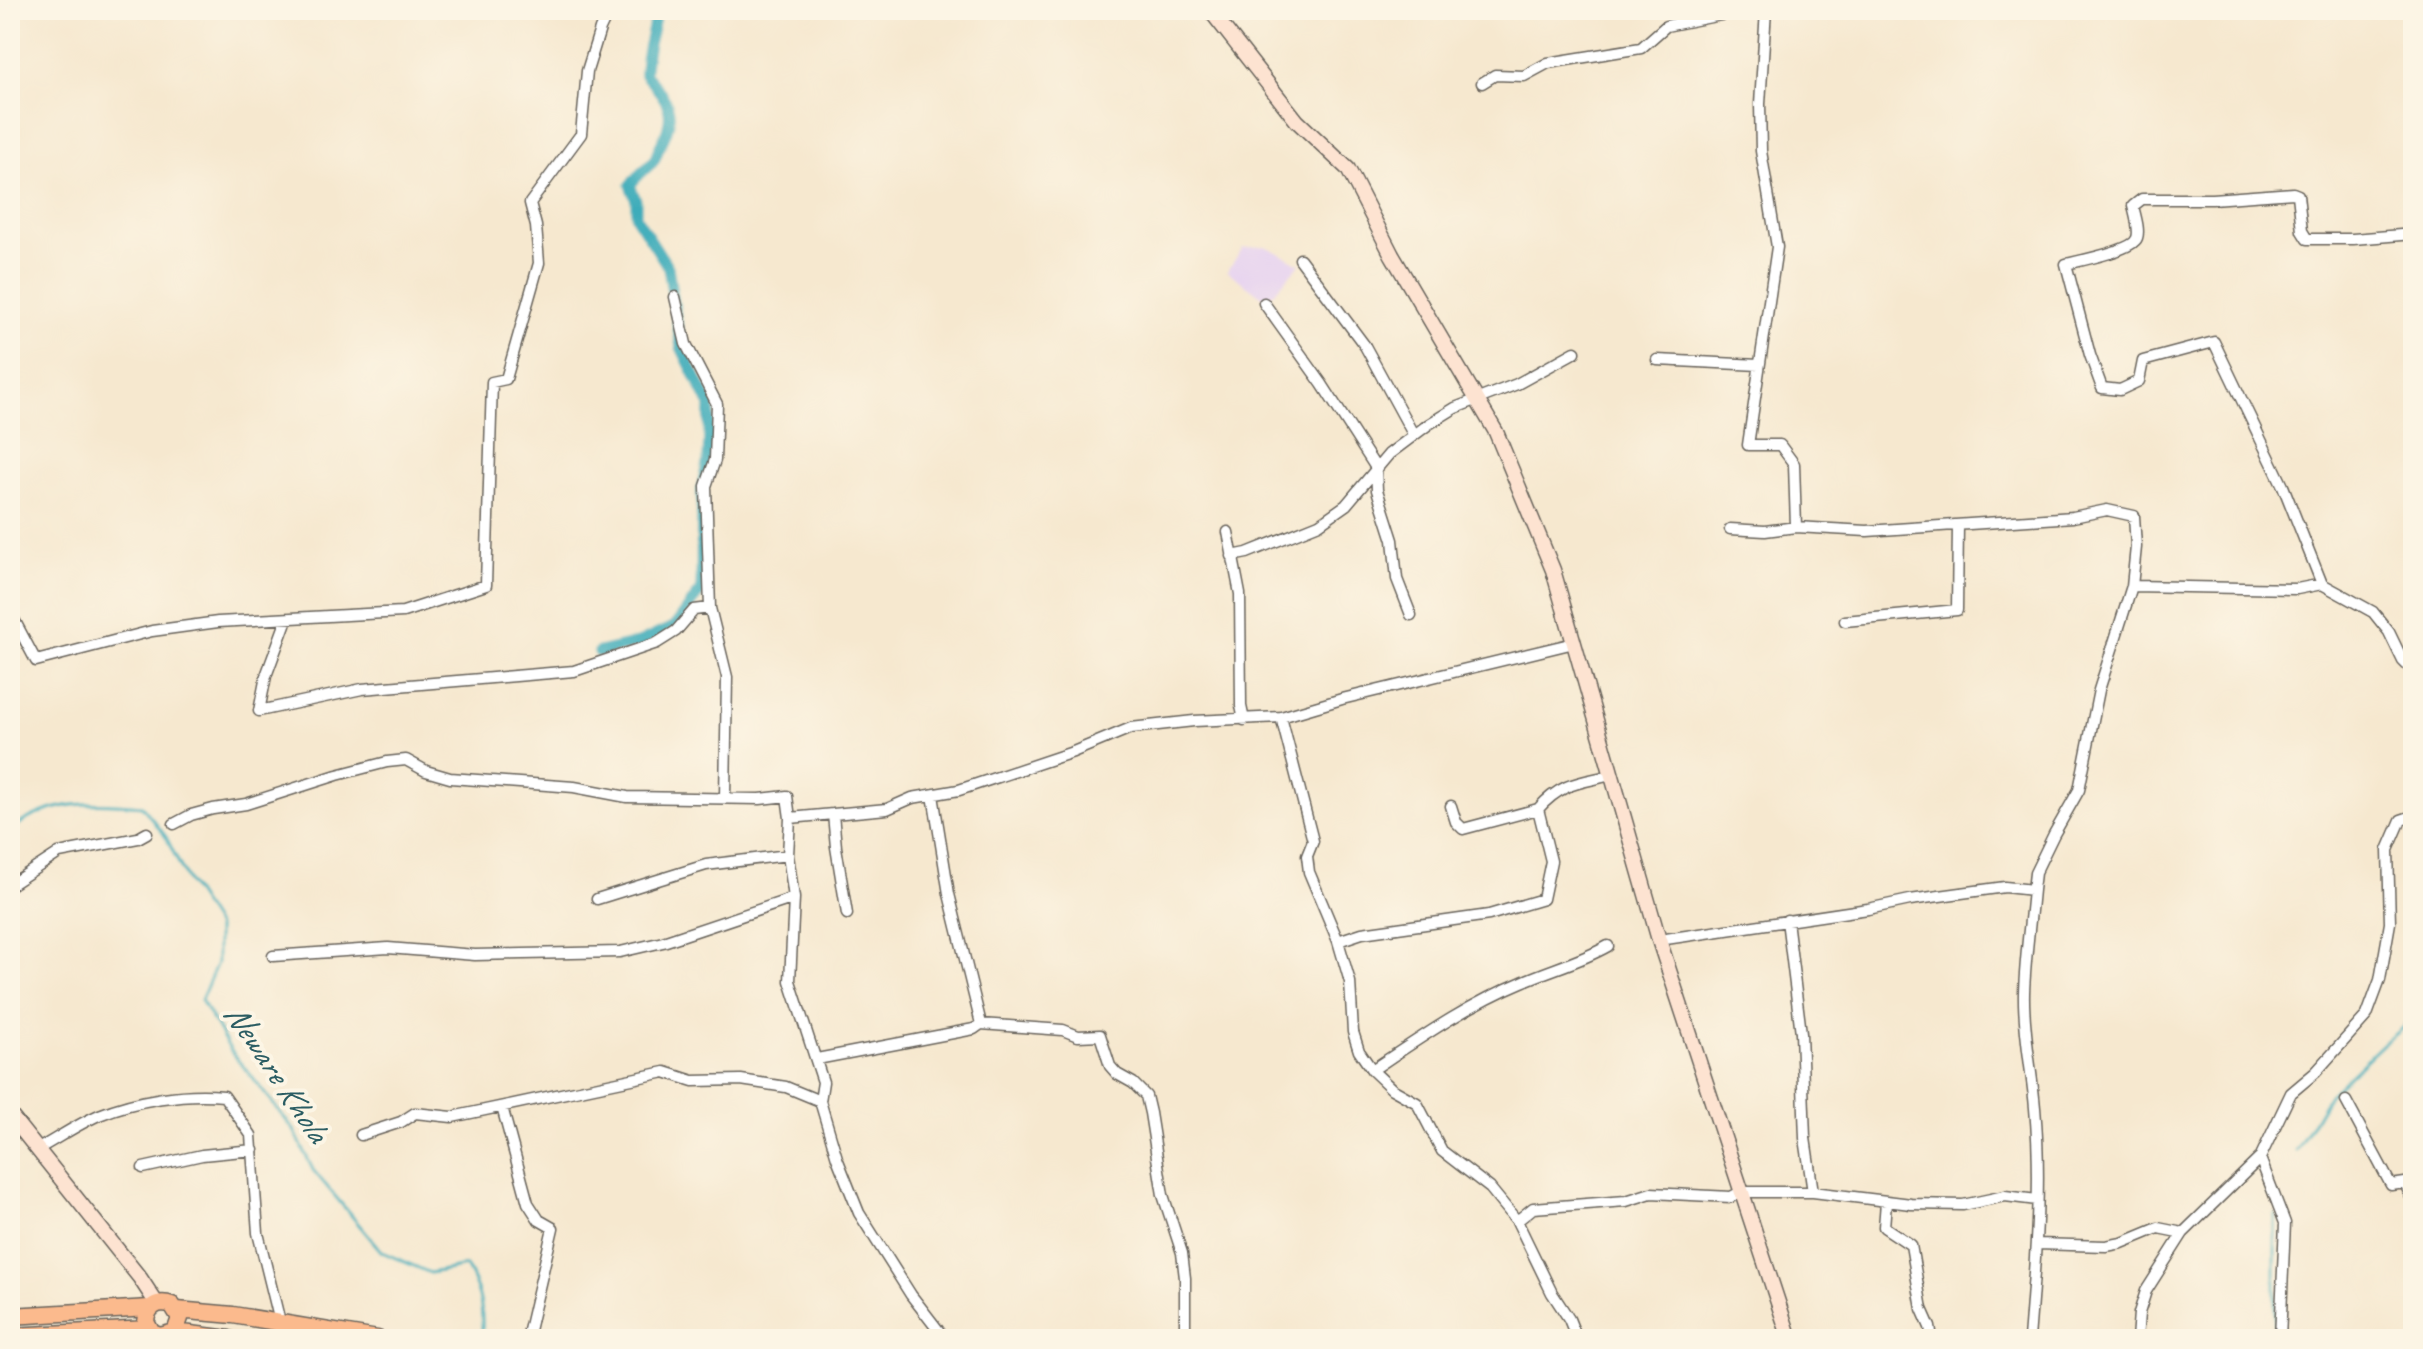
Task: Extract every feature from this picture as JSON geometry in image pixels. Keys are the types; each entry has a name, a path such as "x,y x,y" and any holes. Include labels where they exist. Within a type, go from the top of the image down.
{"main road":[{"path":"10,1316 164,1303 177,1310 280,1322 378,1339"},
{"path":"151,1334 146,1315 153,1306"},
{"path":"177,1310 184,1335"},
{"path":"10,1336 151,1334 229,1339"}],"street":[{"path":"11,616 36,661 152,631 218,622 403,612 486,585 492,382 506,379 539,263 530,203 581,134 587,71 609,10"},
{"path":"1210,10 1297,121 1348,169 1392,255 1496,432 1553,570 1659,940 1790,1339"},
{"path":"1482,83 1495,75 1524,76 1548,63 1641,48 1666,26 1726,14 1765,12 1761,151 1777,247 1748,445 1780,445 1794,464 1796,527"},
{"path":"2413,234 2307,239 2302,231 2298,195 2293,193 2212,199 2142,199 2133,206 2138,236 2135,243 2066,264 2102,388 2120,390 2139,381 2143,361 2214,342 2283,486 2322,584 2373,612 2389,632 2403,661 2413,671"},
{"path":"1300,259 1365,346 1413,434"},
{"path":"675,297 686,344 717,404 715,460 706,486 710,608 727,677 725,798"},
{"path":"1264,303 1322,384 1376,468 1377,490 1393,540 1397,579 1411,615"},
{"path":"1232,556 1319,524 1346,505 1376,468 1413,434 1455,408 1506,389 1575,352"},
{"path":"1657,360 1759,365"},
{"path":"1730,529 1765,531 1796,527 1867,531 2073,517 2107,510 2134,516 2136,547 2132,586 2099,690 2079,790 2035,873 2024,994 2026,1044 2035,1108 2037,1200 2037,1244 2029,1339"},
{"path":"1845,621 1957,610 1958,525"},
{"path":"1228,532 1240,594 1241,706 1244,720"},
{"path":"2132,586 2297,589 2322,584"},
{"path":"287,619 266,676 259,711 362,689 574,671 657,643 676,631 694,610 710,608"},
{"path":"790,818 887,809 912,798 959,790 1073,752 1131,728 1281,717 1342,699 1574,643"},
{"path":"1281,717 1313,841 1307,856 1309,872 1338,941 1350,982 1353,1032 1359,1051 1372,1070 1392,1089 1417,1103 1442,1151 1490,1188 1517,1221 1577,1339"},
{"path":"174,824 213,809 246,804 337,775 406,760 426,771 475,782 574,787 627,797 760,799 787,796 790,818 788,855 794,898 790,981 823,1082 820,1101 837,1158 859,1213 911,1295 945,1339"},
{"path":"1451,806 1456,822 1463,829 1538,809 1551,794 1570,783 1612,775"},
{"path":"933,795 949,894 981,1024"},
{"path":"1338,941 1362,933 1489,915 1543,899 1551,861 1538,809"},
{"path":"833,814 847,914"},
{"path":"2137,1339 2139,1313 2146,1291 2183,1233 2260,1158 2291,1093 2316,1072 2367,1015 2380,980 2390,923 2388,850 2401,820 2413,816"},
{"path":"10,885 59,853 138,838 147,833"},
{"path":"597,899 706,865 788,855"},
{"path":"1659,940 2005,887 2033,890"},
{"path":"273,956 388,948 475,955 620,952 663,942 794,898"},
{"path":"1787,920 1801,1033 1805,1138 1813,1192"},
{"path":"1372,1070 1432,1030 1521,982 1582,961 1608,946"},
{"path":"817,1059 974,1029 981,1024 1063,1030 1078,1036 1100,1035 1110,1066 1146,1096 1163,1195 1182,1253 1185,1339"},
{"path":"361,1135 401,1122 415,1113 452,1117 665,1072 693,1081 741,1080 786,1087 820,1101"},
{"path":"38,1149 99,1115 149,1101 203,1094 224,1096 251,1135 258,1233 280,1322"},
{"path":"2346,1101 2391,1185 2405,1183 2413,1202"},
{"path":"502,1107 528,1203 539,1220 553,1228 527,1339"},
{"path":"10,1115 140,1278 153,1306"},
{"path":"143,1168 202,1155 253,1150"},
{"path":"2260,1158 2285,1223 2280,1339"},
{"path":"1517,1221 1533,1208 1626,1201 1651,1193 1731,1197 1741,1192 1813,1192 1886,1202 1963,1205 2005,1196 2037,1200"},
{"path":"1886,1202 1884,1227 1911,1245 1922,1309 1932,1339"},
{"path":"2037,1244 2106,1246 2158,1228 2183,1233"}],"shaded area":[{"path":"1265,246 1300,264 1267,300 1227,271 1243,248"}],"waterway":[{"path":"599,652 641,642 675,626 701,590 702,486 708,460 710,406 681,347 668,267 636,217 636,200 630,185 653,161 669,125 665,100 645,75 656,10"},
{"name":"Neware Khola","path":"10,831 24,821 56,808 107,803 142,806 166,837 188,882 217,927 217,963 201,1000 231,1051 294,1130 313,1170 382,1252 430,1273 466,1266 479,1296 482,1329"},
{"path":"2296,1151 2329,1095 2413,1019"},
{"path":"2275,1215 2275,1331"}]}
